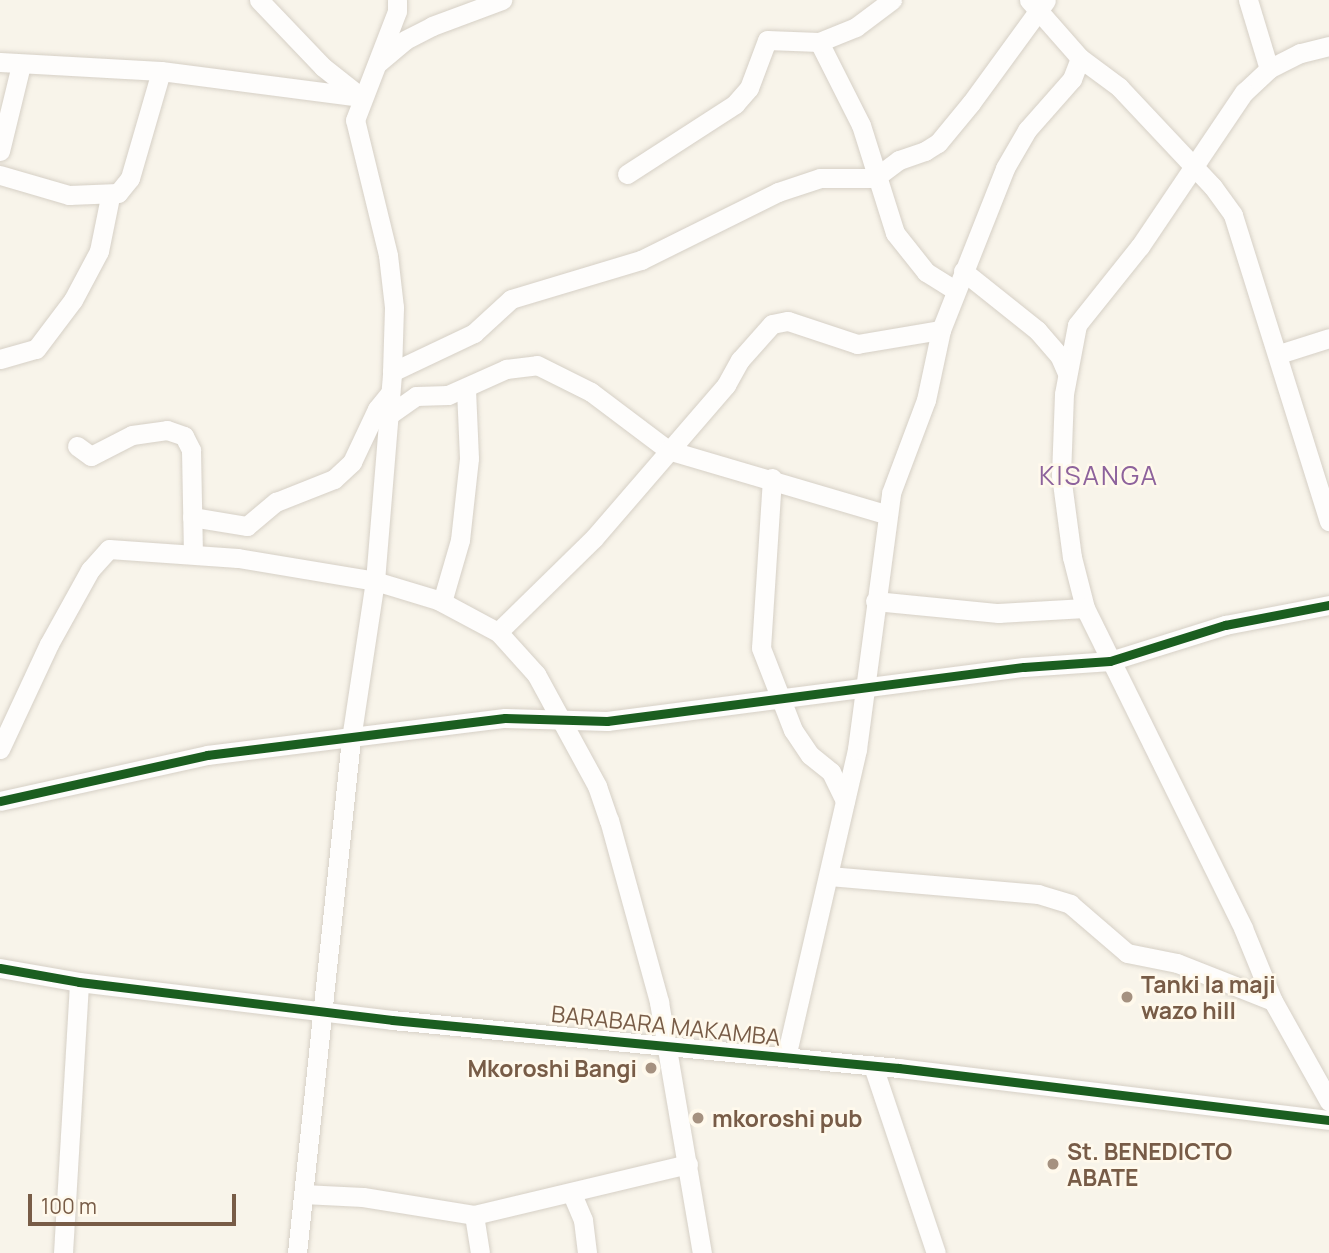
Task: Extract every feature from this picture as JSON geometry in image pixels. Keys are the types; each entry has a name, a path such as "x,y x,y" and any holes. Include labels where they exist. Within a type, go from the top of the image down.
{"street":[{"path":"259,0 323,67 361,97"},
{"path":"298,1253 320,1010 351,739 375,581 392,372 392,293 381,216 358,141 355,120 361,97 377,64 397,0"},
{"path":"377,64 423,31 502,0"},
{"path":"627,174 735,104 749,88 767,40 819,42 856,27 892,0"},
{"path":"1248,0 1269,69"},
{"path":"392,372 474,333 511,299 641,260 799,185 820,178 875,178 899,160 938,143 1038,3 1080,58 1119,87 1192,165 1233,215 1279,354 1329,521"},
{"path":"819,42 861,125 875,178 895,233 926,272 955,290"},
{"path":"1329,46 1300,53 1269,69 1244,92 1192,165 1140,246 1077,325 1067,373 1061,475 1072,557 1085,608 1242,928 1273,1001 1329,1101"},
{"path":"786,1057 829,876 867,690 886,514 926,400 941,330 1005,168 1027,130 1072,79 1080,58"},
{"path":"0,62 161,71 361,97"},
{"path":"0,151 21,65"},
{"path":"0,359 36,349 73,300 99,251 110,197 130,178 161,71"},
{"path":"0,175 55,193 110,197"},
{"path":"963,271 1037,330 1059,355 1067,373"},
{"path":"498,632 594,537 777,321 788,321 857,344 941,330"},
{"path":"1279,354 1329,338"},
{"path":"389,415 416,396 466,390 506,369 537,365 591,392 668,450 772,478 886,514"},
{"path":"442,602 460,540 469,458 466,390"},
{"path":"192,517 247,526 276,502 334,479 352,462 377,409 390,393"},
{"path":"77,446 91,456 132,435 167,430 184,436 191,450 193,554"},
{"path":"772,478 760,624 768,671 785,700 802,746 831,772 845,801"},
{"path":"0,749 49,644 100,557 121,548 193,554 375,581 442,602 498,632 536,674 557,720 578,749 610,820 659,1002 702,1253"},
{"path":"875,601 998,613 1085,608"},
{"path":"0,802 207,755 505,718 607,721 867,690 1024,667 1110,661 1225,625 1329,605"},
{"path":"829,876 1038,894 1070,904 1127,953 1177,963 1273,1001"},
{"name":"BARABARA MAKAMBA","path":"0,968 79,982 320,1010 528,1030 667,1049 873,1066 1329,1121"},
{"path":"63,1253 79,982"},
{"path":"873,1066 936,1253"},
{"path":"303,1194 363,1197 474,1215 572,1194 688,1164"},
{"path":"572,1194 583,1220 587,1253"},
{"path":"474,1215 480,1253"}],"cycle path":[{"path":"0,801 207,755 505,718 607,721 1024,667 1110,661 1225,625 1329,605"},
{"path":"0,968 79,982 392,1020 899,1068 1329,1120"}],"place":[{"name":"Tanki la maji wazo hill","path":"1127,997"},
{"name":"Mkoroshi Bangi","path":"651,1068"},
{"name":"mkoroshi pub","path":"698,1118"},
{"name":"St. BENEDICTO ABATE","path":"1053,1164"}],"district":[{"name":"KISANGA","path":"1099,476"}]}
